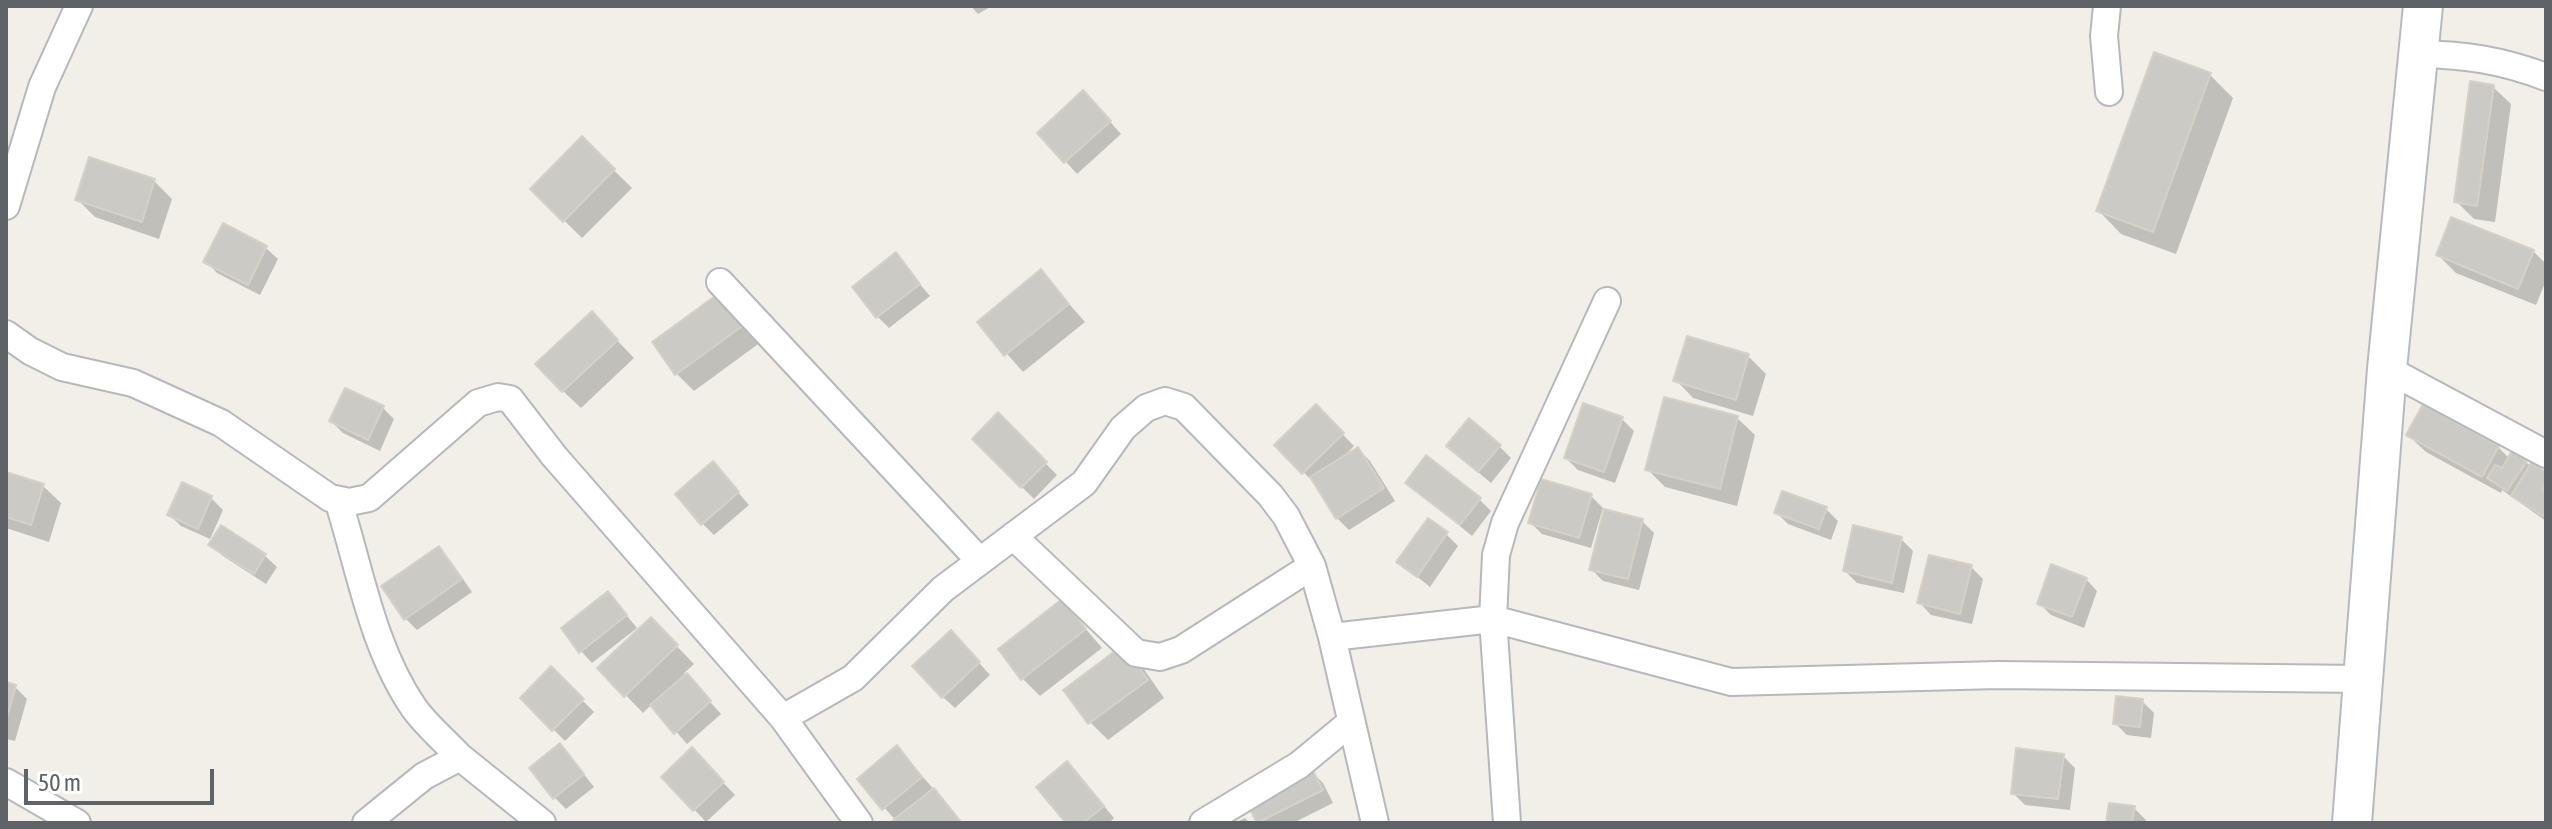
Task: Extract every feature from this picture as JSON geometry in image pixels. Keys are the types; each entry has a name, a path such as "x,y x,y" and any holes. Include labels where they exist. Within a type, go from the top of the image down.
{"main road":[{"path":"2352,823 2387,369 2423,6"}],"street":[{"path":"6,206 42,87 79,6"},
{"path":"2107,6 2104,36 2109,92"},
{"path":"2419,54 2467,55 2512,64 2546,77"},
{"path":"720,282 979,560"},
{"path":"1507,823 1493,619 1496,555 1505,523 1607,301"},
{"path":"6,334 30,351 62,367 133,383 221,423 330,498 349,502 369,498 478,403 498,397 510,399 554,456 783,718 859,823"},
{"path":"2387,369 2546,454"},
{"path":"783,718 853,678 928,602 979,560 1084,483 1123,428 1146,408 1165,401 1184,407 1270,495 1286,516 1312,566 1332,637 1375,823"},
{"path":"338,500 375,629 393,674 415,710 460,757 483,772 542,823"},
{"path":"1013,536 1136,653 1160,657 1181,650 1312,566"},
{"path":"1332,637 1493,619 1731,682 1998,675 2363,679"},
{"path":"1203,823 1299,765 1351,722"},
{"path":"366,823 424,776 460,757"},
{"path":"6,782 77,823"}],"building":[{"path":"2154,52 2211,73 2153,232 2096,211"},
{"path":"2470,81 2494,85 2477,206 2454,202"},
{"path":"1083,90 1111,121 1064,163 1037,133"},
{"path":"582,136 615,169 563,222 530,189"},
{"path":"89,157 155,179 142,222 75,200"},
{"path":"2451,217 2534,250 2518,289 2436,255"},
{"path":"223,223 267,246 248,285 203,262"},
{"path":"896,252 920,284 876,318 852,287"},
{"path":"1041,269 1069,304 1004,356 977,322"},
{"path":"722,291 745,324 675,375 652,342"},
{"path":"592,311 618,340 562,392 535,364"},
{"path":"1687,336 1749,354 1736,400 1673,381"},
{"path":"345,388 384,406 368,440 329,421"},
{"path":"1664,397 1738,416 1720,489 1645,470"},
{"path":"1583,403 1623,417 1604,472 1564,458"},
{"path":"1316,404 1344,433 1302,474 1274,445"},
{"path":"2423,404 2499,446 2482,477 2406,435"},
{"path":"998,412 1047,462 1021,488 972,439"},
{"path":"1469,418 1501,445 1478,472 1446,446"},
{"path":"1358,447 1384,488 1336,519 1310,477"},
{"path":"2512,451 2527,461 2507,491 2487,478 2495,465 2502,468"},
{"path":"1426,455 1481,498 1460,525 1405,483"},
{"path":"713,461 739,492 701,525 675,494"},
{"path":"2531,463 2546,472 2542,490 2546,492 2543,516 2511,496"},
{"path":"6,472 44,484 31,525 6,517"},
{"path":"1541,479 1592,494 1579,538 1528,523"},
{"path":"182,482 212,496 198,529 167,515"},
{"path":"1782,491 1827,507 1819,529 1774,513"},
{"path":"1604,509 1643,519 1628,579 1589,570"},
{"path":"1428,518 1448,532 1417,577 1396,562"},
{"path":"221,525 266,554 254,574 208,545"},
{"path":"1853,525 1902,537 1892,583 1843,571"},
{"path":"439,546 462,579 404,620 381,586"},
{"path":"1929,555 1972,565 1960,614 1917,603"},
{"path":"2051,564 2087,578 2072,617 2037,604"},
{"path":"608,591 627,615 579,653 561,628"},
{"path":"1062,599 1086,629 1021,680 998,649"},
{"path":"651,617 678,645 624,697 597,668"},
{"path":"951,630 980,662 942,698 912,666"},
{"path":"1123,645 1148,680 1088,724 1063,690"},
{"path":"551,666 584,699 552,731 520,698"},
{"path":"687,673 711,701 674,734 650,705"},
{"path":"6,682 16,685 6,721"},
{"path":"2116,696 2143,699 2140,727 2113,724"},
{"path":"560,743 584,774 553,799 529,768"},
{"path":"897,745 922,777 882,810 857,779"},
{"path":"692,747 724,782 693,811 661,777"},
{"path":"2016,748 2064,754 2058,799 2011,794"},
{"path":"1067,761 1104,806 1083,823 1066,823 1036,787"},
{"path":"1312,769 1323,790 1257,823 1246,802"},
{"path":"934,788 961,822 896,823 893,820"},
{"path":"2109,803 2135,806 2132,823 2106,823"}]}
